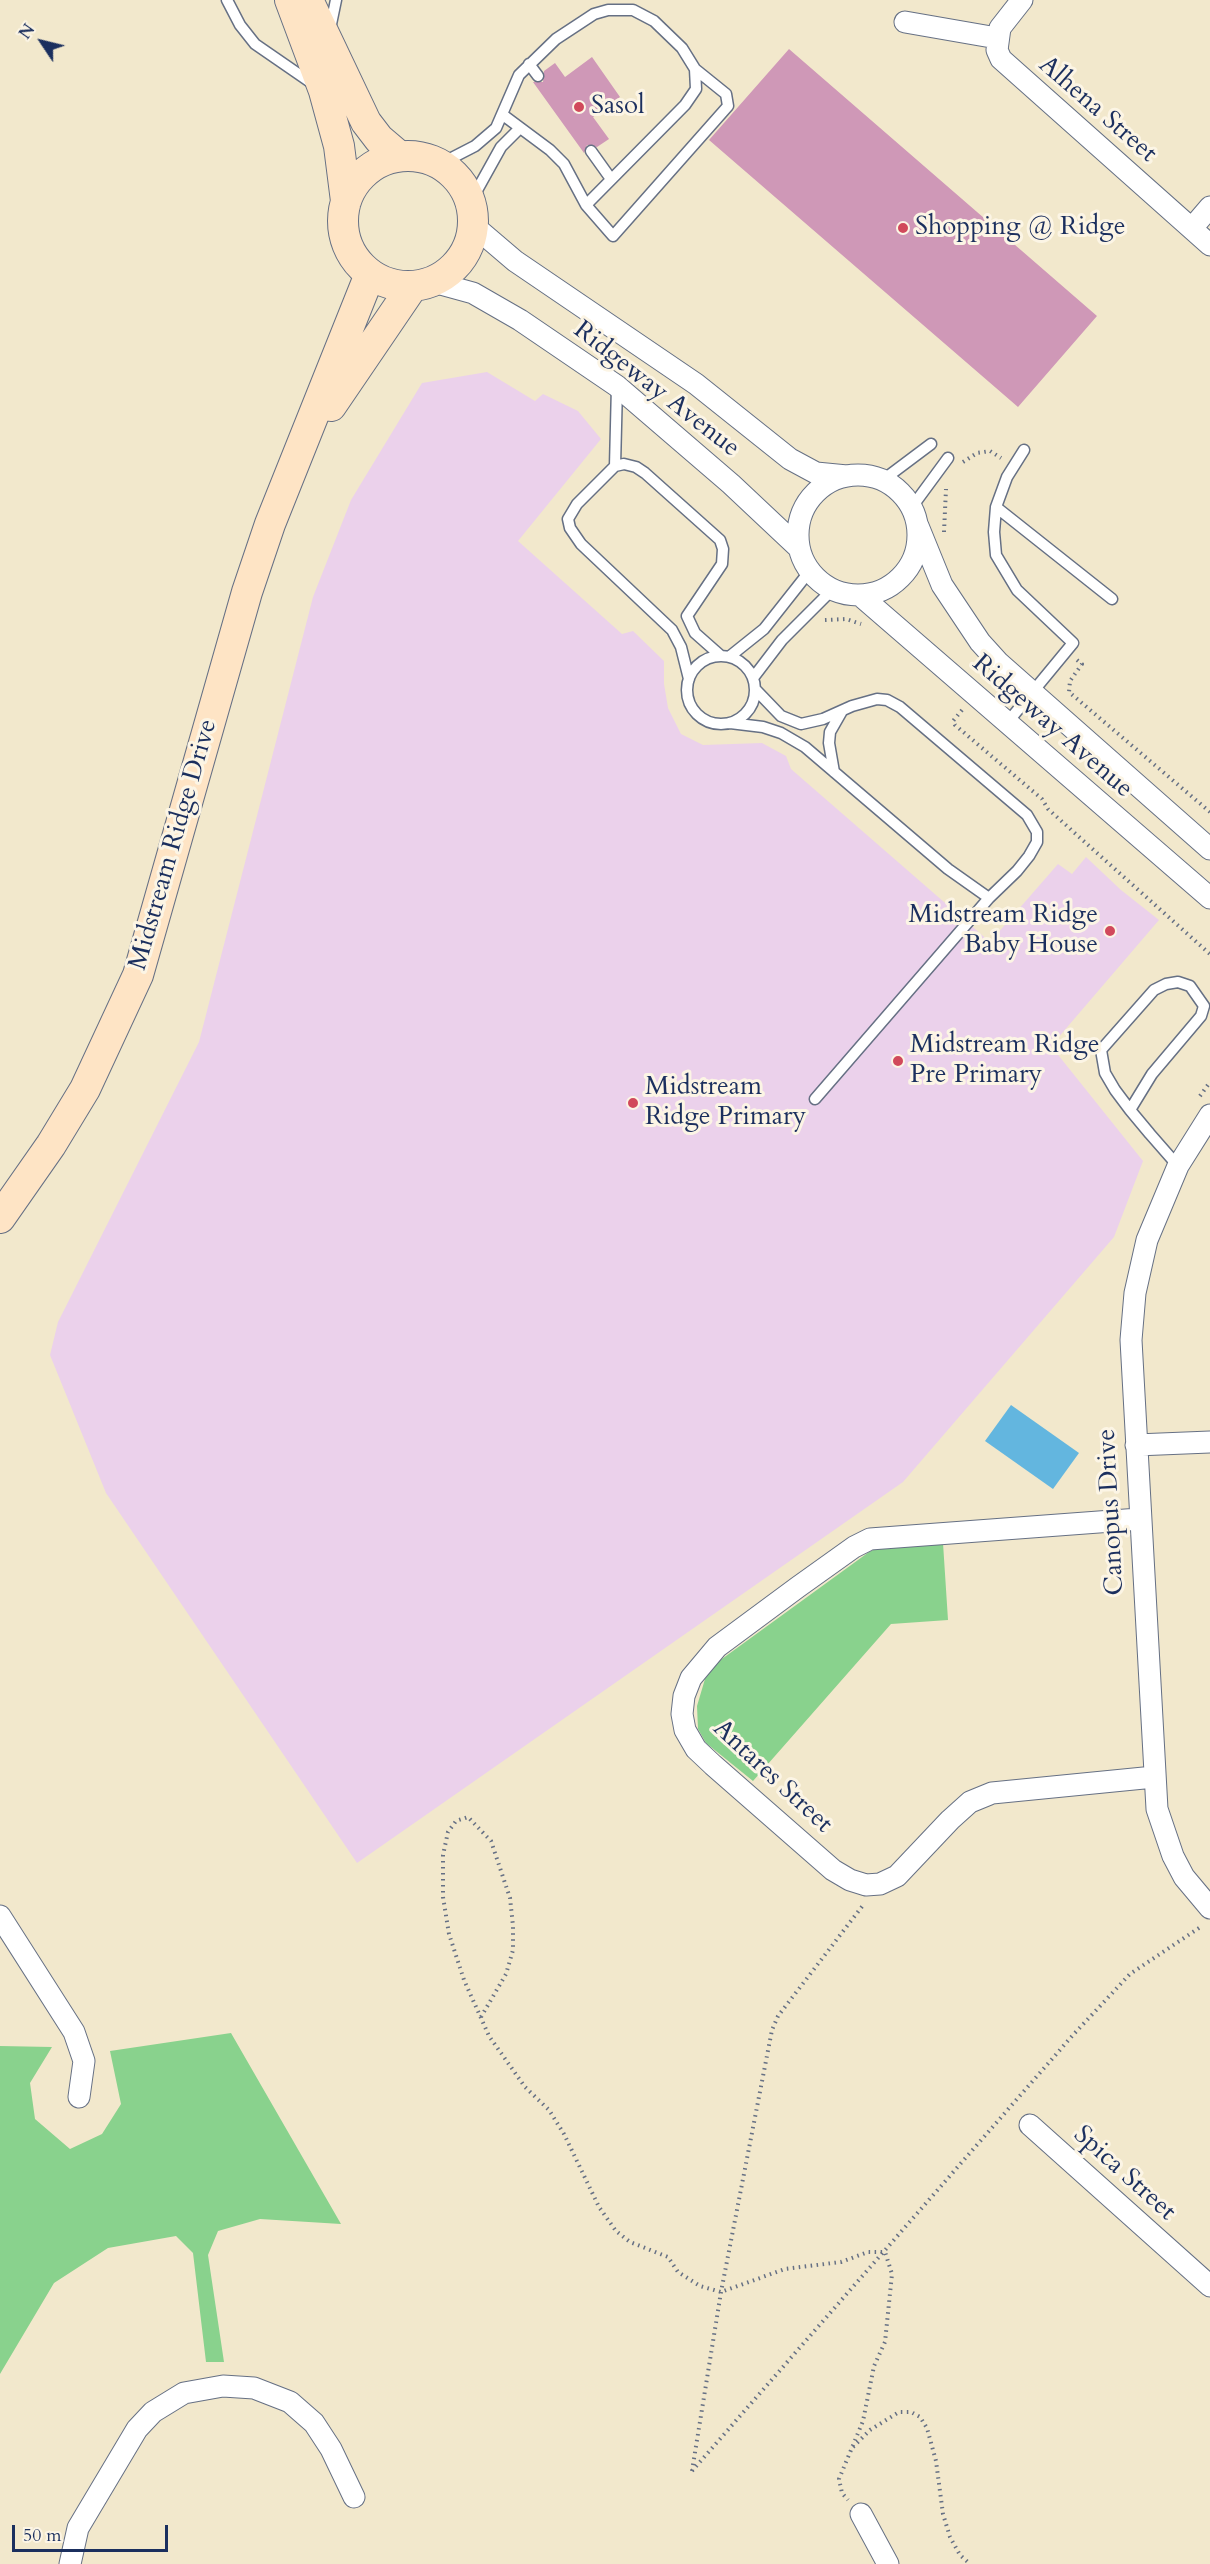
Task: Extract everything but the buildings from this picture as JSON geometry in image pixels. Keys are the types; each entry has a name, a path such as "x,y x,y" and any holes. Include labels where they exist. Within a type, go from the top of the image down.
{"street":[{"path":"290,0 324,91 339,146 346,201"},
{"path":"308,0 366,122 379,139 399,156"},
{"path":"905,22 997,38 1006,18 1022,0"},
{"name":"Alhena Street","path":"997,38 997,50 1007,66 1210,245"},
{"path":"399,156 416,156 440,164 459,179 472,214 470,244 461,260 449,273 422,284 390,284 370,274 358,263 349,249 343,217 346,201 354,185 366,171 381,161 399,156"},
{"path":"1192,228 1210,207"},
{"name":"Ridgeway Avenue","path":"472,214 515,261 696,384 790,459 816,473 847,476"},
{"name":"Midstream Ridge Drive","path":"0,1218 51,1145 85,1089 138,975 247,592 270,524 370,274"},
{"name":"Ridgeway Avenue","path":"422,284 473,293 520,320 617,386 731,484 798,547"},
{"name":"Midstream Ridge Drive","path":"301,450 422,284"},
{"path":"865,475 883,480 899,491 915,516 918,546 911,565 898,581 880,592 861,596 832,590 809,572 798,547 800,519 813,494 829,482 847,476 865,475"},
{"name":"Ridgeway Avenue","path":"915,516 942,585 963,618 999,663 1031,694 1210,849"},
{"name":"Ridgeway Avenue","path":"861,596 1210,898"},
{"name":"Canopus Drive","path":"1210,1116 1178,1166 1147,1240 1135,1293 1131,1340 1139,1519 1157,1809 1173,1856 1184,1877 1210,1908"},
{"path":"1136,1445 1210,1442"},
{"name":"Antares Street","path":"880,1884 866,1885 850,1880 833,1870 696,1749 685,1730 682,1714 684,1696 691,1678 717,1647 807,1580 870,1539 1139,1519"},
{"path":"880,1884 904,1870 950,1820 970,1802 992,1793 1154,1777"},
{"path":"0,1916 77,2040 84,2061 80,2097"},
{"name":"Spica Street","path":"1030,2125 1210,2286"},
{"path":"70,2564 78,2528 137,2429 153,2412 184,2393 223,2386 254,2388 290,2402 314,2423 354,2497"},
{"path":"861,2514 888,2564"}],"lane":[{"path":"227,0 240,25 263,52 324,91"},
{"path":"328,40 336,0"},
{"path":"440,164 486,139 496,128 503,115 519,75 556,39 594,14 624,9 640,13 654,21 682,48 696,69 726,94 728,106 613,236 586,205 564,164 503,115"},
{"path":"529,64 538,76"},
{"path":"586,205 685,105 696,89 696,69"},
{"path":"472,214 501,147 520,128"},
{"path":"591,151 611,179"},
{"path":"615,466 617,386"},
{"path":"883,480 931,444"},
{"path":"1007,723 1073,643 1017,590 996,555 994,532 996,507 1007,477 1024,450"},
{"path":"915,516 948,458"},
{"path":"815,1099 989,898 1017,871 1037,842 1037,832 1027,815 900,707 887,700 877,699 863,702 812,723 790,722 774,711 756,689 748,668 725,656 695,633 687,616 722,564 723,549 720,540 636,467 624,464 615,466 577,504 568,519 570,528 581,544 672,630 681,647 689,679 687,691 690,703 697,713 712,722 763,726 805,747 948,869 989,898"},
{"path":"996,507 1112,598"},
{"path":"689,679 697,667 708,659 725,656 764,629 809,572"},
{"path":"753,678 782,640 832,590"},
{"path":"730,723 743,716 752,704 756,689"},
{"path":"835,772 829,743 830,732 842,711"},
{"path":"1130,1110 1152,1074 1201,1016 1204,1006 1190,986 1178,982 1166,984 1154,990 1101,1050 1105,1073 1130,1110 1178,1166"}],"path":[{"path":"823,621 832,618 846,619 865,626"},
{"path":"1068,650 1082,664 1070,681 1069,692 1210,812"},
{"path":"973,695 953,721 954,725 1042,799 1064,823 1210,954"},
{"path":"481,2017 506,1974 513,1950 513,1926 510,1898 490,1841 468,1817 456,1821 448,1832 443,1855 443,1897 449,1934 464,1980 489,2036 525,2087 549,2110 564,2134 599,2207 616,2231 630,2242 668,2258 678,2272 700,2286 721,2292 785,2269 841,2262 868,2252 885,2252"},
{"path":"880,1884 777,2016 772,2030 721,2292 692,2471 1073,2035 1130,1974 1210,1920"},
{"path":"861,2514 842,2493 839,2479 862,2421 874,2366 885,2342 892,2274 885,2252"},
{"path":"851,2449 870,2430 899,2412 911,2412 920,2417 927,2428 936,2461 943,2514 950,2537 960,2555 970,2564"}],"shaded area":[{"name":"Midstream Ridge Primary","path":"487,372 535,401 543,394 578,411 601,439 518,541 622,634 633,631 664,661 664,684 668,708 681,734 703,745 762,743 786,756 791,769 990,942 1058,864 1072,874 1086,857 1121,890 1159,920 1051,1046 1143,1161 1114,1237 903,1482 357,1863 106,1493 50,1355 58,1322 199,1042 313,597 351,500 422,383"}],"green space":[{"path":"943,1543 948,1620 891,1624 753,1781 706,1743 698,1729 697,1706 705,1679 715,1664 869,1552 885,1544"},
{"path":"231,2033 341,2224 260,2219 218,2231 208,2255 224,2362 206,2362 193,2253 176,2236 108,2248 54,2283 0,2374 0,2046 52,2047 30,2083 35,2119 70,2149 102,2134 121,2104 110,2051"}],"water":[{"path":"1011,1405 1079,1453 1053,1489 985,1441"}],"place":[{"name":"Sasol","path":"579,107"},
{"name":"Shopping @ Ridge","path":"903,228"},
{"name":"Midstream Ridge Baby House","path":"1110,931"},
{"name":"Midstream Ridge Pre Primary","path":"898,1061"},
{"name":"Midstream Ridge Primary","path":"633,1103"}]}
